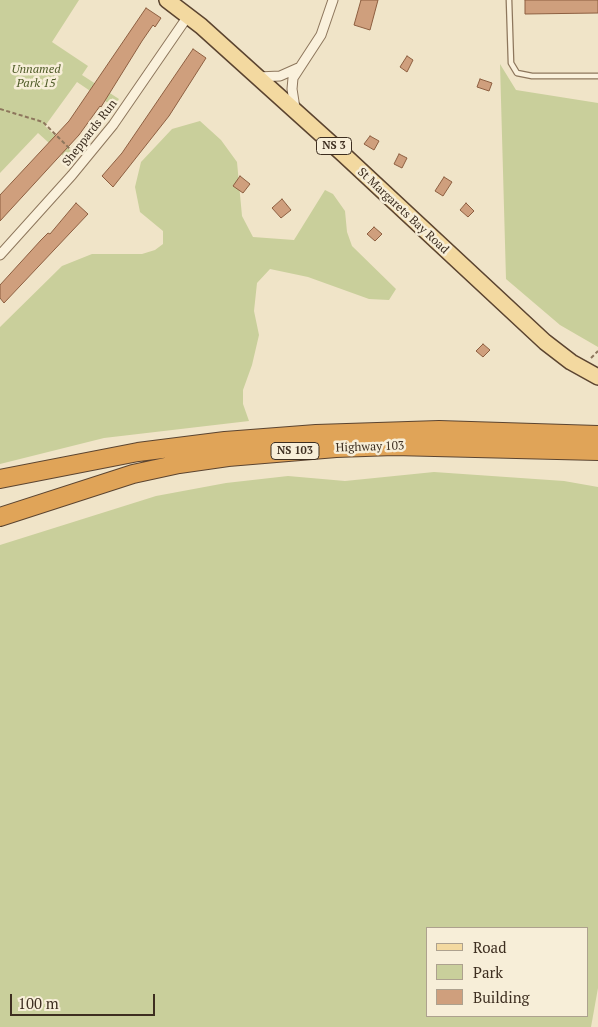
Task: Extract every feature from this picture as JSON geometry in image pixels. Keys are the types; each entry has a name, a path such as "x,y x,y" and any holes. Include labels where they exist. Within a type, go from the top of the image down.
{"highway":[{"path":"547,433 561,429 598,430"},
{"name":"Highway 103","path":"0,479 129,454 255,439 393,430 598,435"},
{"name":"Highway 103","path":"0,517 133,474 179,464 228,457 308,450 394,446 598,452"}],"main road":[{"name":"St Margarets Bay Road","path":"167,0 188,16 349,160 545,342 571,362 598,376"}],"street":[{"path":"298,115 292,89 298,68 321,35 333,0"},
{"name":"Sheppards Run","path":"0,255 83,162 128,104 188,16"},
{"path":"256,77 280,76 298,68"}],"lane":[{"path":"509,0 511,63 517,73 532,76 598,76"}],"path":[{"path":"0,108 43,122 83,162"}],"green space":[{"name":"Unnamed Park 15","path":"0,0 79,0 52,42 88,66 82,75 119,99 114,107 77,82 45,126 76,156 70,162 38,133 0,173"},
{"path":"500,64 516,90 598,103 598,347 560,325 506,279"},
{"path":"200,121 221,140 237,162 242,216 253,237 294,240 325,190 333,194 345,211 347,232 352,246 396,289 389,300 369,299 308,277 270,269 257,283 254,311 259,335 252,365 243,390 243,404 249,421 104,438 0,464 0,327 62,266 92,254 142,254 155,250 163,244 163,231 140,212 135,187 141,162 172,129"},
{"path":"434,472 564,481 598,487 598,988 591,1027 0,1027 0,545 156,496 226,483 288,476 345,481"}],"building":[{"path":"361,0 378,0 370,30 354,25"},
{"path":"525,0 598,0 598,13 525,14"},
{"path":"146,8 161,18 155,27 153,25 142,41 101,107 79,135 0,221 0,195 69,121"},
{"path":"193,49 206,58 169,116 113,187 102,176 122,153"},
{"path":"407,56 413,60 407,72 400,67"},
{"path":"480,79 492,83 489,91 477,87"},
{"path":"370,136 379,141 374,150 364,144"},
{"path":"399,154 407,158 402,168 394,164"},
{"path":"240,176 250,184 243,193 233,186"},
{"path":"444,177 452,182 443,196 435,191"},
{"path":"282,199 291,210 281,218 272,208"},
{"path":"76,203 88,214 4,303 0,298 0,285 41,240 48,233 50,234"},
{"path":"466,203 474,211 468,217 460,210"},
{"path":"374,227 382,234 375,241 367,234"},
{"path":"483,344 490,350 483,357 476,351"}]}
